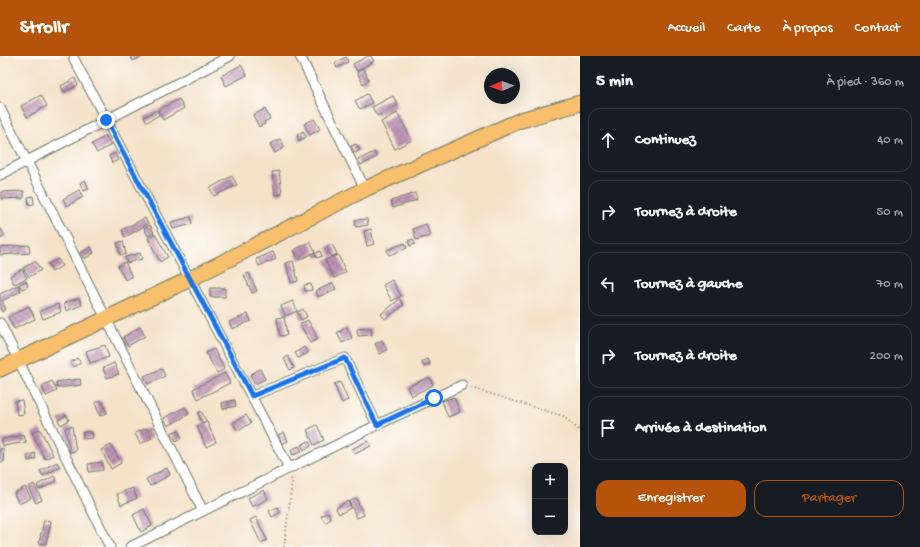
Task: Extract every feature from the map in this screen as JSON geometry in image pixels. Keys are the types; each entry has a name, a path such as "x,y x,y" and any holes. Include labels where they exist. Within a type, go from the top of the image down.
{"main road":[{"path":"0,369 190,279 366,189 521,120 580,103"}],"street":[{"path":"0,175 230,56"},
{"path":"300,56 366,189"},
{"path":"74,59 289,468"},
{"path":"0,108 203,511"},
{"path":"0,323 110,547"},
{"path":"252,396 345,358 377,425"},
{"path":"130,547 377,425 462,385"}],"path":[{"path":"462,385 563,416 580,431"},
{"path":"284,547 292,483 289,468"}],"building":[{"path":"130,56 143,56 133,61"},
{"path":"368,56 371,56 374,61 357,71 353,64"},
{"path":"346,57 348,62 337,68 335,63"},
{"path":"241,65 247,75 226,86 221,76"},
{"path":"363,68 369,80 363,84 357,72"},
{"path":"75,78 78,85 64,92 61,86"},
{"path":"367,94 372,103 360,109 355,101"},
{"path":"41,95 47,106 27,117 21,106"},
{"path":"393,96 398,105 377,116 372,107"},
{"path":"179,99 184,108 163,120 158,110"},
{"path":"265,109 270,119 259,127 253,115"},
{"path":"157,110 159,115 147,122 144,117"},
{"path":"397,113 412,140 395,149 381,122"},
{"path":"314,119 320,129 310,135 304,124"},
{"path":"303,131 306,137 299,141 297,135"},
{"path":"106,136 111,145 97,153 92,144"},
{"path":"280,139 285,147 275,153 270,144"},
{"path":"356,144 360,150 355,153 351,146"},
{"path":"374,152 377,157 361,165 358,160"},
{"path":"115,153 118,160 112,163 109,156"},
{"path":"279,171 282,194 275,195 272,172"},
{"path":"232,176 237,185 214,196 210,188"},
{"path":"85,180 89,189 84,191 80,183"},
{"path":"79,190 83,197 67,206 63,199"},
{"path":"24,191 24,198 1,199 1,192"},
{"path":"415,193 417,200 393,208 391,201"},
{"path":"33,196 34,204 29,205 28,197"},
{"path":"191,217 192,224 173,229 171,222"},
{"path":"145,218 148,224 125,237 122,230"},
{"path":"367,219 368,225 356,227 355,220"},
{"path":"426,224 430,236 416,240 413,229"},
{"path":"150,225 154,233 148,236 144,228"},
{"path":"0,227 5,236 0,239"},
{"path":"371,229 374,244 367,246 364,231"},
{"path":"155,234 168,257 160,262 148,238"},
{"path":"413,239 415,244 410,246 408,241"},
{"path":"123,241 126,254 120,255 117,243"},
{"path":"310,242 315,252 299,260 294,250"},
{"path":"405,243 407,248 389,255 387,250"},
{"path":"332,244 337,254 331,257 327,247"},
{"path":"29,245 30,253 0,255 0,247"},
{"path":"91,247 94,253 84,259 80,253"},
{"path":"320,251 322,256 317,258 315,254"},
{"path":"273,252 276,259 259,266 256,259"},
{"path":"140,253 142,259 127,263 125,257"},
{"path":"338,255 346,272 334,278 325,260"},
{"path":"58,259 62,266 52,272 48,264"},
{"path":"35,261 41,270 29,277 23,268"},
{"path":"293,261 298,281 291,283 286,263"},
{"path":"125,262 132,277 125,280 118,266"},
{"path":"22,269 27,278 14,284 10,276"},
{"path":"249,273 257,291 252,293 244,275"},
{"path":"392,280 401,296 392,301 383,285"},
{"path":"26,281 28,286 22,289 19,284"},
{"path":"333,283 336,289 318,297 316,291"},
{"path":"311,284 312,290 305,291 304,285"},
{"path":"18,285 21,291 2,301 6,309 2,312 0,308 0,294"},
{"path":"210,288 225,288 225,297 210,297"},
{"path":"79,298 82,305 66,311 64,303"},
{"path":"400,299 404,305 385,319 381,314"},
{"path":"293,301 297,311 285,316 281,306"},
{"path":"58,304 61,312 43,319 40,311"},
{"path":"29,306 35,319 14,329 8,317"},
{"path":"303,309 307,317 301,320 297,312"},
{"path":"248,314 251,321 232,329 229,322"},
{"path":"284,317 287,335 280,336 277,318"},
{"path":"308,320 318,339 310,343 300,324"},
{"path":"140,327 145,336 128,346 123,337"},
{"path":"347,327 352,338 342,343 337,333"},
{"path":"371,328 372,335 358,336 357,329"},
{"path":"382,340 387,350 380,354 375,344"},
{"path":"105,345 109,357 90,363 86,351"},
{"path":"304,347 308,353 298,358 295,353"},
{"path":"214,349 224,369 217,373 206,353"},
{"path":"288,356 294,368 290,370 284,359"},
{"path":"77,358 81,363 74,367 70,363"},
{"path":"428,359 430,364 424,367 422,362"},
{"path":"114,363 119,374 107,378 103,368"},
{"path":"162,369 165,376 148,384 144,376"},
{"path":"260,369 265,379 255,384 250,375"},
{"path":"225,373 230,383 198,399 193,389"},
{"path":"429,377 433,385 411,396 407,387"},
{"path":"80,379 81,385 57,388 56,382"},
{"path":"52,381 57,391 46,396 42,386"},
{"path":"340,382 348,400 342,403 334,384"},
{"path":"454,397 460,412 448,417 442,401"},
{"path":"22,400 24,414 17,415 15,401"},
{"path":"101,400 107,413 100,416 95,403"},
{"path":"235,400 236,406 223,409 222,403"},
{"path":"185,407 189,414 168,426 164,418"},
{"path":"201,411 206,421 202,423 198,413"},
{"path":"66,415 69,420 61,425 58,420"},
{"path":"246,415 251,423 238,431 233,423"},
{"path":"207,422 216,442 206,447 197,426"},
{"path":"317,425 324,440 314,445 307,430"},
{"path":"72,426 76,451 70,452 65,428"},
{"path":"147,428 152,438 140,444 135,433"},
{"path":"40,429 53,455 45,459 32,433"},
{"path":"178,430 182,438 176,441 171,433"},
{"path":"83,432 92,432 93,438 83,439"},
{"path":"284,432 288,441 282,444 278,435"},
{"path":"24,435 26,442 3,446 2,439"},
{"path":"309,441 311,446 304,450 301,445"},
{"path":"368,441 371,446 355,454 352,449"},
{"path":"111,445 121,463 111,469 101,450"},
{"path":"299,446 302,451 293,455 291,450"},
{"path":"3,448 4,462 0,462 0,449"},
{"path":"35,453 36,459 28,461 27,456"},
{"path":"57,462 60,467 43,476 40,471"},
{"path":"102,462 103,470 89,472 88,464"},
{"path":"167,468 170,475 150,486 146,479"},
{"path":"54,476 57,481 39,490 37,485"},
{"path":"34,484 42,500 36,503 28,487"},
{"path":"25,487 31,498 19,504 14,493"},
{"path":"133,488 137,498 121,505 117,494"},
{"path":"264,490 268,499 252,507 248,498"},
{"path":"356,498 364,515 357,518 349,502"},
{"path":"348,501 351,508 339,514 336,508"},
{"path":"278,507 280,513 272,517 269,511"},
{"path":"144,509 152,526 141,532 133,515"},
{"path":"328,512 331,519 325,523 321,516"},
{"path":"256,517 267,540 261,543 250,520"},
{"path":"44,520 51,521 46,544 39,543"}],"route":[{"path":"106,120 252,396 345,358 377,425 434,398"}]}
